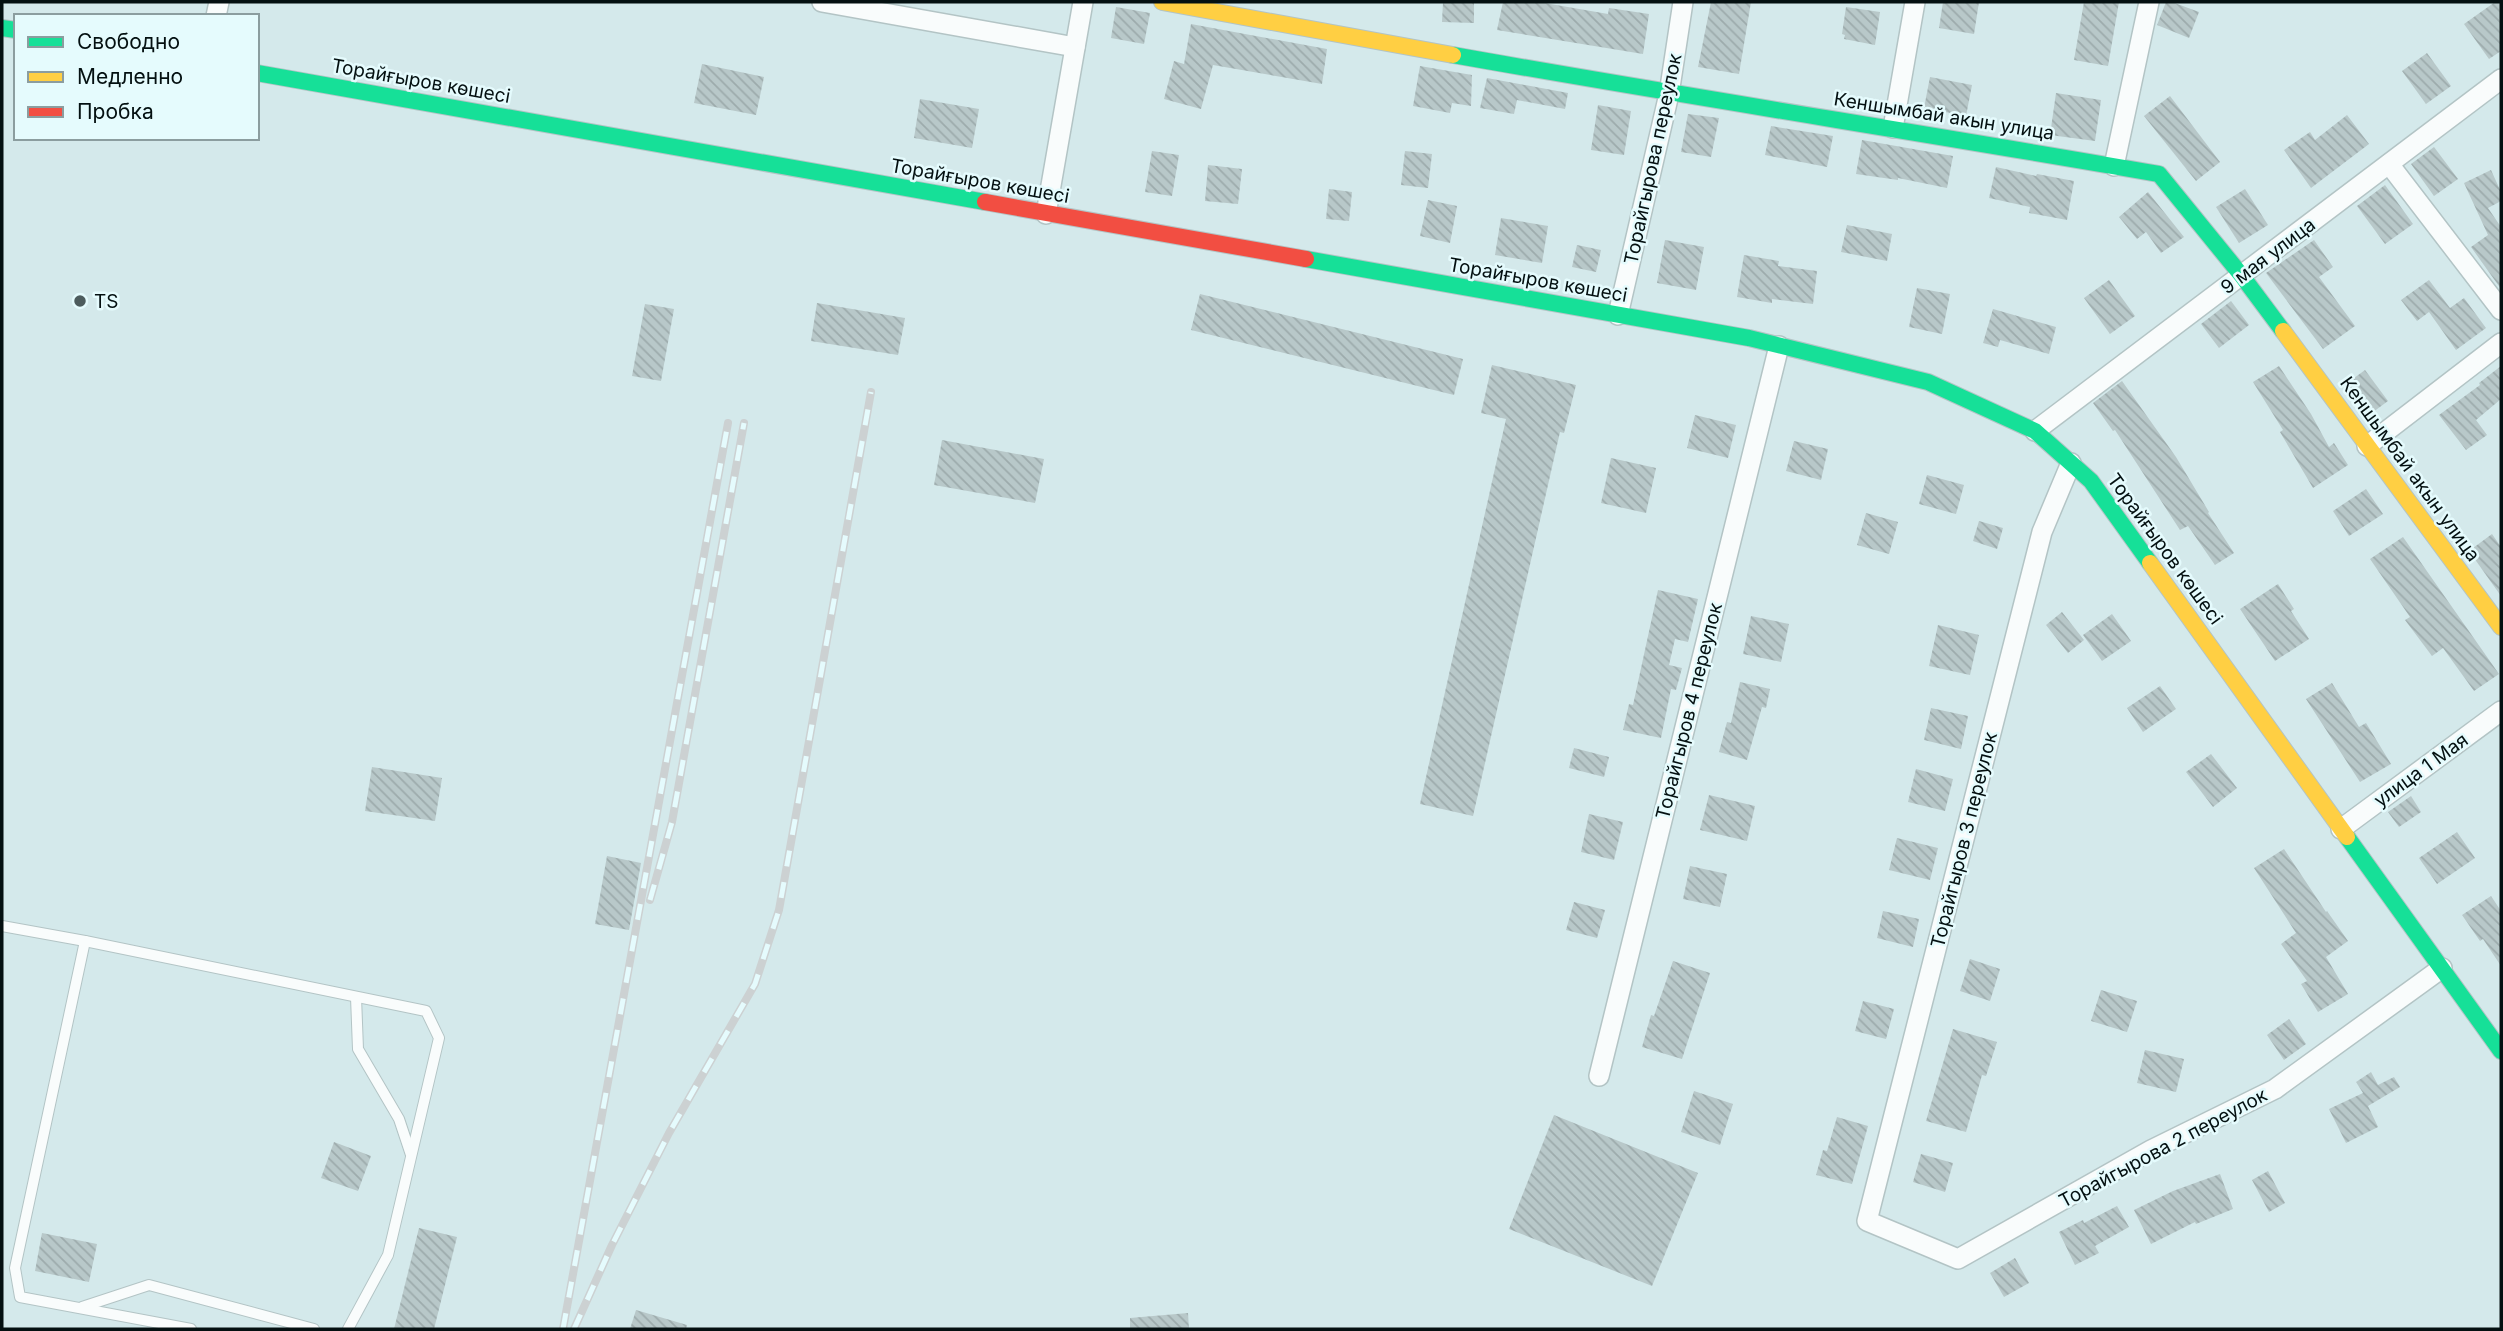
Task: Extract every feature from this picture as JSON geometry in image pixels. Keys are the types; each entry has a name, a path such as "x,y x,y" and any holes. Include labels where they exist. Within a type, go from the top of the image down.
{"street":[{"path":"822,2 1075,47"},
{"path":"1046,214 1083,2"},
{"name":"Кеншымбай акын улица","path":"1162,2 1670,94 1893,128 2159,174 2242,276 2501,627"},
{"name":"Торайгырова переулок","path":"1618,315 1670,94 1683,2"},
{"path":"1893,128 1915,2"},
{"path":"2114,166 2150,2"},
{"name":"Торайғыров көшесі","path":"259,73 1618,315 1779,346 1928,382 2035,431 2091,481 2501,1051"},
{"name":"9 мая улица","path":"2035,431 2501,79"},
{"path":"2389,163 2501,310"},
{"path":"2367,446 2501,344"},
{"name":"Торайгыров 4 переулок","path":"1598,1076 1779,346"},
{"name":"Торайгыров 3 переулок","path":"1867,1220 2042,532 2071,463"},
{"name":"улица 1 Мая","path":"2341,829 2501,711"},
{"name":"Торайгырова 2 переулок","path":"1867,1220 1958,1259 2151,1150 2275,1089 2442,968"}],"lane":[{"path":"2,926 426,1011 439,1038 388,1255 348,1329"},
{"path":"85,941 15,1268 20,1297 191,1329"},
{"path":"356,997 358,1049 399,1119 411,1157"},
{"path":"78,1308 149,1285 314,1329"}],"building":[{"path":"1443,2 1474,2 1474,23 1442,22"},
{"path":"1503,2 1539,2 1608,14 1609,8 1649,14 1643,54 1497,30"},
{"path":"1711,2 1751,2 1739,74 1698,67"},
{"path":"1943,2 1979,2 1974,34 1939,28"},
{"path":"2084,2 2119,2 2108,66 2074,60"},
{"path":"2166,2 2199,12 2189,38 2157,25"},
{"path":"2495,2 2501,2 2501,51 2489,59 2464,24"},
{"path":"1116,7 1150,13 1144,44 1111,38"},
{"path":"1846,7 1880,12 1875,45 1844,39 1845,35 1842,34"},
{"path":"1191,24 1327,49 1322,84 1213,65 1201,109 1164,99 1174,61 1184,64"},
{"path":"2427,53 2451,86 2426,104 2402,71"},
{"path":"702,64 764,77 756,115 694,103"},
{"path":"1420,66 1472,75 1471,106 1452,103 1450,113 1413,106"},
{"path":"1930,77 1972,85 1966,116 1924,108"},
{"path":"1487,78 1568,93 1565,109 1517,100 1514,114 1480,108"},
{"path":"2056,93 2101,100 2095,141 2050,135"},
{"path":"2170,96 2220,162 2196,181 2144,116"},
{"path":"920,99 979,109 972,148 914,138"},
{"path":"1598,105 1631,111 1624,155 1591,150"},
{"path":"1688,114 1719,118 1711,157 1681,152"},
{"path":"2347,115 2369,144 2311,188 2284,150 2310,132 2315,140"},
{"path":"1771,126 1833,136 1827,167 1765,155"},
{"path":"1862,140 1953,156 1947,188 1898,178 1856,174"},
{"path":"2434,147 2458,179 2434,196 2411,164"},
{"path":"1152,151 1179,155 1172,196 1145,192"},
{"path":"1405,151 1432,154 1428,188 1401,185"},
{"path":"1208,165 1242,169 1238,204 1205,201"},
{"path":"1996,167 2074,181 2067,220 2029,213 2030,207 1989,198"},
{"path":"2491,170 2501,192 2501,201 2488,208 2501,227 2501,289 2471,247 2488,235 2464,183"},
{"path":"2385,185 2413,224 2385,244 2357,206"},
{"path":"1329,189 1352,192 1349,221 1326,219"},
{"path":"2245,189 2268,225 2239,243 2216,207"},
{"path":"2148,192 2184,237 2161,253 2146,232 2137,239 2119,217"},
{"path":"1428,200 1457,206 1450,243 1420,236"},
{"path":"1501,218 1548,226 1542,263 1495,255"},
{"path":"1847,225 1892,234 1887,261 1841,252"},
{"path":"1665,240 1704,247 1696,290 1657,283"},
{"path":"2314,240 2333,267 2319,277 2355,326 2323,349 2266,273"},
{"path":"1577,245 1601,250 1596,272 1572,267"},
{"path":"1744,255 1779,261 1778,266 1817,271 1813,304 1772,299 1772,303 1737,297"},
{"path":"2109,280 2135,316 2110,334 2084,298"},
{"path":"2429,280 2450,308 2464,298 2486,328 2456,350 2429,312 2417,321 2401,300"},
{"path":"1917,288 1950,294 1942,334 1909,327"},
{"path":"1200,294 1463,359 1454,395 1191,330"},
{"path":"2231,301 2249,325 2219,348 2201,324"},
{"path":"817,303 905,318 898,355 811,341"},
{"path":"645,304 674,309 661,381 632,376"},
{"path":"1993,309 2056,327 2049,354 2000,340 1998,347 1983,343"},
{"path":"1492,365 1576,385 1564,433 1560,432 1473,816 1420,804 1506,419 1481,413"},
{"path":"2279,366 2329,447 2334,443 2348,465 2313,488 2280,432 2283,430 2253,382"},
{"path":"2501,366 2501,399 2476,420 2487,435 2466,450 2439,415"},
{"path":"2365,370 2388,401 2369,415 2346,384"},
{"path":"2122,381 2176,457 2234,553 2215,565 2188,526 2180,530 2115,430 2113,431 2093,403"},
{"path":"1695,415 1736,425 1728,458 1687,448"},
{"path":"942,440 1044,459 1035,503 934,485"},
{"path":"1794,441 1828,449 1821,480 1786,471"},
{"path":"1611,458 1656,468 1646,513 1601,503"},
{"path":"1927,475 1964,485 1956,514 1919,504"},
{"path":"2366,489 2383,514 2349,536 2333,511"},
{"path":"1866,513 1898,522 1889,554 1857,545"},
{"path":"1979,521 2003,528 1997,549 1973,541"},
{"path":"2492,534 2501,547 2501,596 2469,551"},
{"path":"2403,537 2499,674 2474,691 2443,648 2432,656 2405,620 2410,617 2370,559"},
{"path":"2278,584 2309,639 2275,661 2240,609"},
{"path":"1658,590 1698,599 1688,642 1675,639 1669,665 1682,668 1676,690 1671,689 1661,738 1623,730 1629,704 1633,705"},
{"path":"2062,612 2084,640 2068,653 2046,625"},
{"path":"2112,614 2131,641 2102,661 2083,635"},
{"path":"1751,616 1789,624 1781,662 1743,654"},
{"path":"1938,625 1979,635 1970,675 1929,666"},
{"path":"1740,682 1770,689 1747,760 1719,752 1727,722 1731,723"},
{"path":"2332,683 2359,727 2366,723 2391,764 2360,782 2306,699"},
{"path":"2160,686 2176,709 2143,732 2127,708"},
{"path":"1931,708 1968,716 1961,749 1924,740"},
{"path":"1574,748 1609,757 1604,777 1569,768"},
{"path":"2211,754 2237,788 2213,807 2186,772"},
{"path":"372,767 442,778 435,821 365,811"},
{"path":"1916,769 1953,779 1945,811 1908,802"},
{"path":"1709,795 1755,806 1747,841 1700,830"},
{"path":"2411,796 2421,812 2399,827 2388,812"},
{"path":"1589,814 1623,822 1614,860 1581,852"},
{"path":"2457,832 2475,858 2437,884 2419,858"},
{"path":"1897,838 1938,848 1930,880 1889,870"},
{"path":"2284,849 2348,941 2326,957 2348,994 2318,1012 2301,984 2307,981 2281,944 2296,933 2254,868"},
{"path":"607,856 641,863 629,930 595,924"},
{"path":"1690,866 1727,874 1720,907 1683,899"},
{"path":"2491,896 2501,911 2501,966 2483,939 2480,941 2462,915"},
{"path":"1574,902 1605,910 1597,938 1566,930"},
{"path":"1883,911 1919,919 1913,947 1877,938"},
{"path":"1970,959 2000,969 1990,1001 1960,991"},
{"path":"1673,961 1710,973 1682,1059 1642,1047 1651,1015 1654,1016"},
{"path":"2101,990 2137,1001 2127,1032 2091,1021"},
{"path":"1863,1001 1894,1009 1886,1039 1855,1031"},
{"path":"2289,1019 2306,1044 2284,1060 2267,1035"},
{"path":"1953,1029 1997,1042 1986,1076 1982,1075 1966,1132 1926,1121"},
{"path":"2145,1050 2184,1059 2176,1092 2137,1083"},
{"path":"2371,1072 2378,1085 2394,1077 2400,1087 2368,1106 2378,1127 2346,1143 2329,1109 2363,1093 2356,1082"},
{"path":"1694,1091 1733,1104 1720,1145 1681,1132"},
{"path":"1554,1115 1698,1173 1652,1286 1509,1229"},
{"path":"1837,1117 1868,1126 1852,1184 1816,1175 1823,1150 1827,1151"},
{"path":"334,1142 371,1156 358,1191 321,1178"},
{"path":"1921,1154 1953,1163 1945,1192 1913,1182"},
{"path":"2268,1171 2285,1203 2269,1212 2252,1180"},
{"path":"2220,1174 2233,1209 2196,1224 2195,1222 2151,1244 2134,1210 2173,1191"},
{"path":"2117,1206 2129,1227 2095,1246 2099,1253 2075,1265 2059,1232"},
{"path":"419,1228 457,1237 434,1329 394,1329"},
{"path":"42,1233 97,1244 89,1282 35,1271"},
{"path":"2015,1258 2029,1283 2004,1297 1990,1273"},
{"path":"636,1310 687,1325 686,1329 630,1329"},
{"path":"1188,1313 1189,1329 1130,1329 1130,1318"}],"railway":[{"path":"574,1329 612,1245 669,1133 755,984 779,910 871,392"},
{"path":"563,1329 728,423"},
{"path":"650,900 672,822 744,423"}],"traffic: fast":[{"path":"2,28 14,30"},
{"path":"1453,55 2159,174 2283,331"},
{"path":"259,73 985,202"},
{"path":"1306,259 1749,338 1928,382 2035,431 2091,481 2150,563"},
{"path":"2347,837 2501,1051"}],"traffic: slow":[{"path":"1162,2 1453,55"},
{"path":"2283,331 2501,627"},
{"path":"2150,563 2347,837"}],"traffic: jam":[{"path":"985,202 1306,259"}],"place":[{"name":"TS","path":"80,301"}]}
